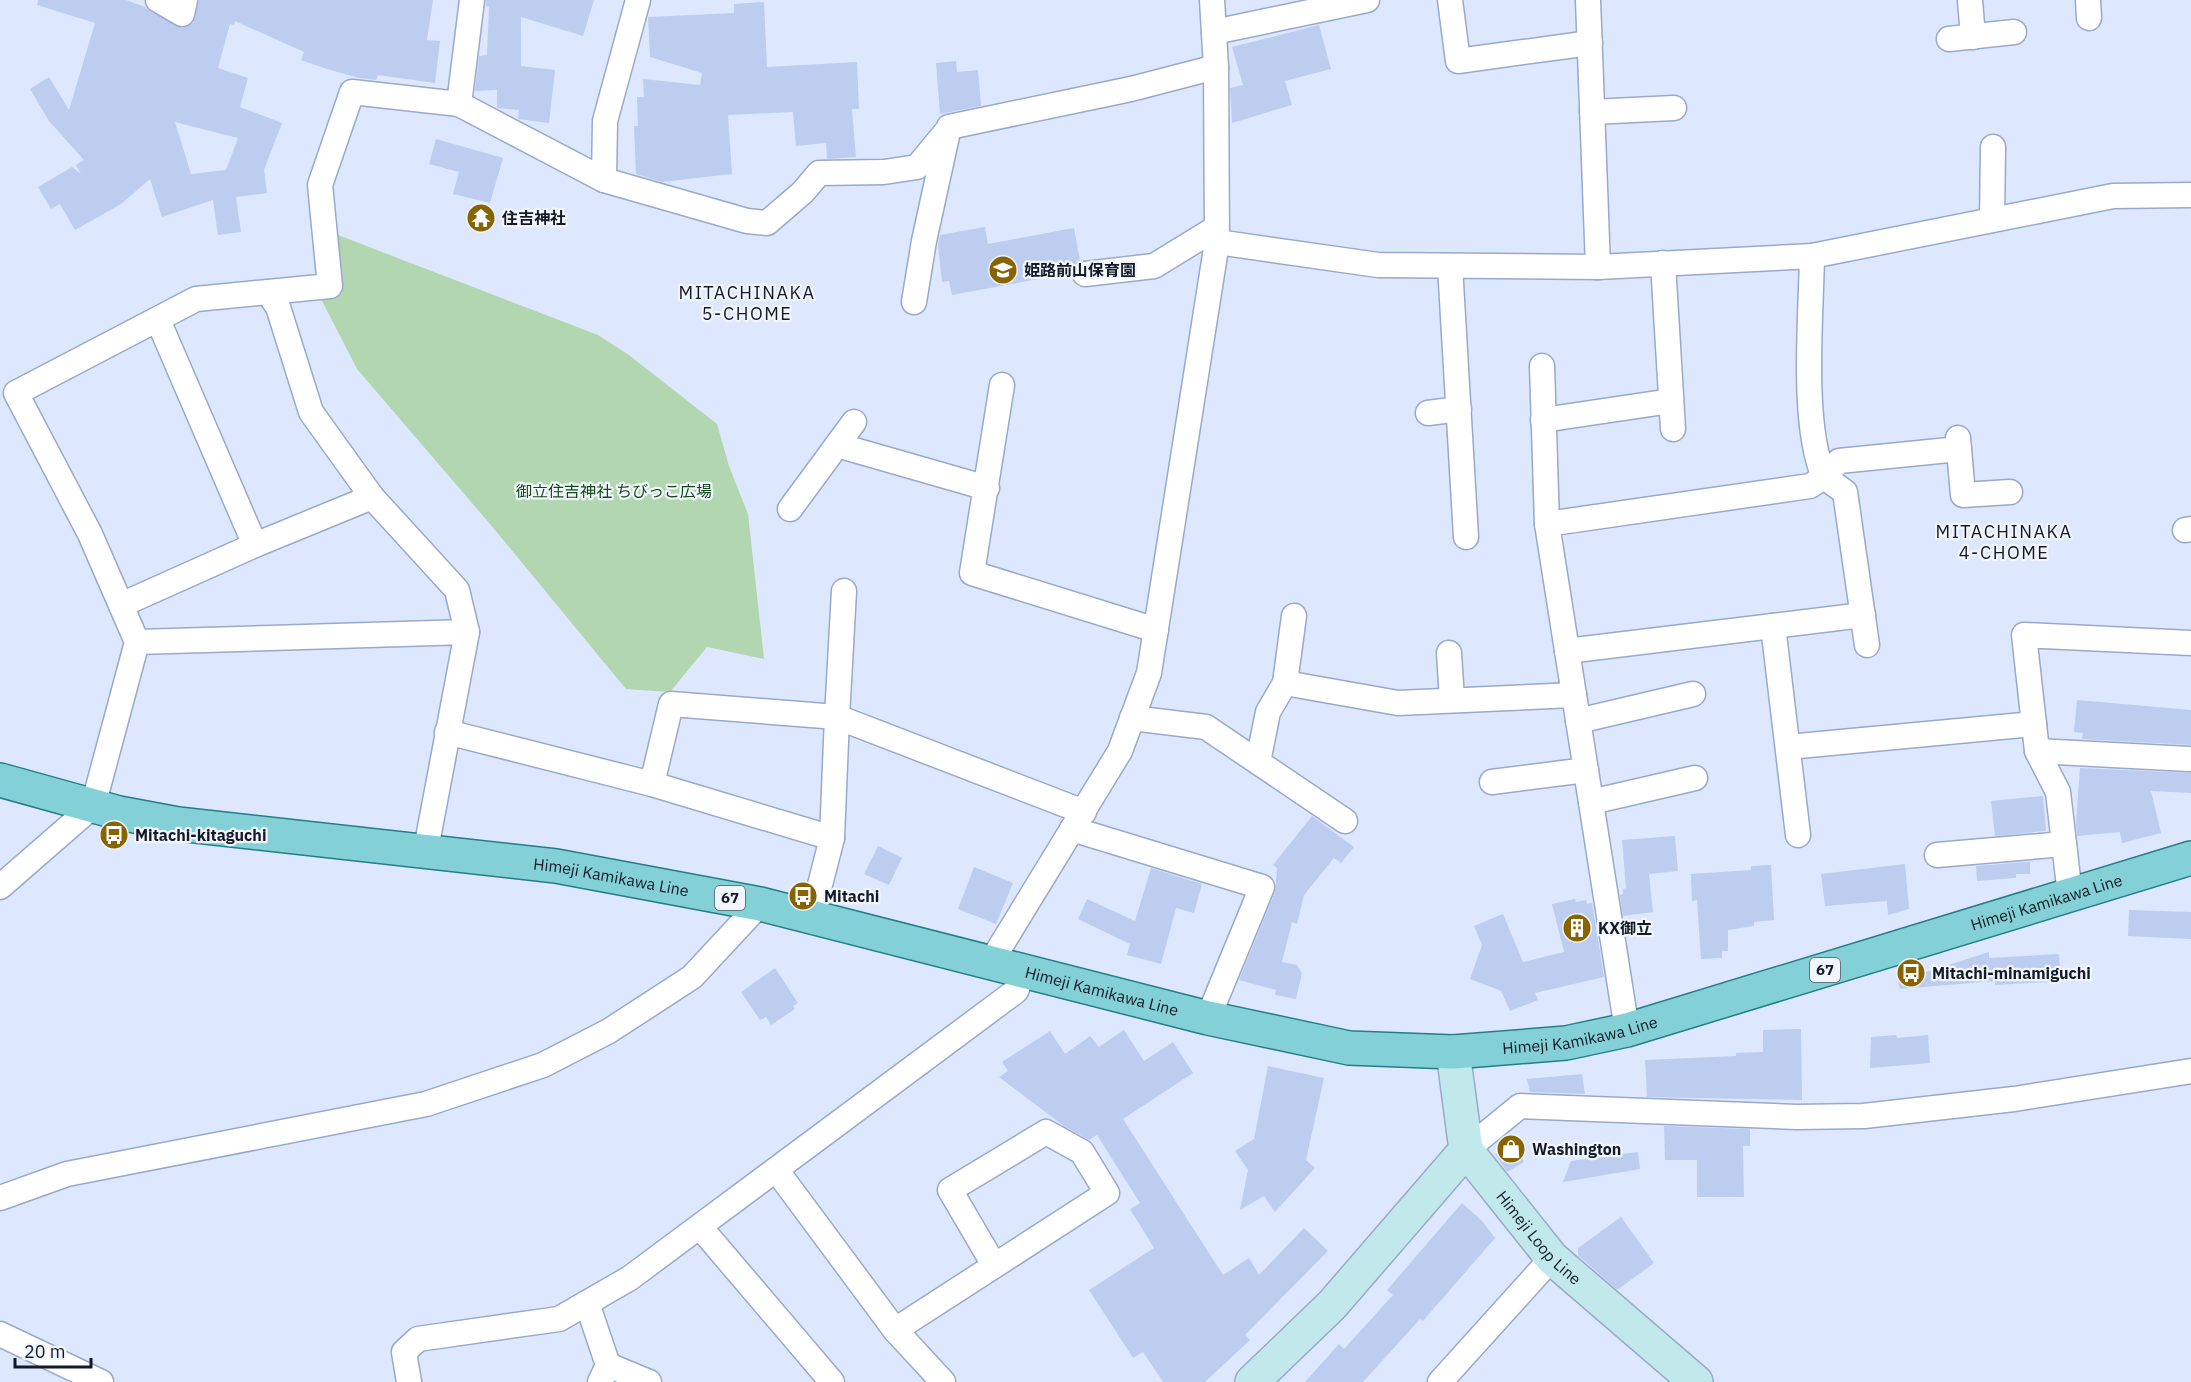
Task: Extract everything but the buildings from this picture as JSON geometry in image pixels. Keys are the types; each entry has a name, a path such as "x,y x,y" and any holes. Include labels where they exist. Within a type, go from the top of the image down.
{"main road":[{"name":"Himeji Kamikawa Line","path":"0,780 93,806 178,824 425,854 556,866 760,904 1208,1018 1349,1048 1453,1052 1566,1043 1627,1030 2191,858"},
{"path":"1252,1382 1332,1305 1466,1150 1453,1052"},
{"name":"Himeji Loop Line","path":"1466,1150 1552,1258 1683,1378"}],"street":[{"path":"158,0 182,14 185,0"},
{"path":"459,104 472,0"},
{"path":"604,180 605,121 638,0"},
{"path":"991,962 1120,751 1149,673 1216,235 1216,67 1212,0"},
{"path":"1214,32 1367,0"},
{"path":"1450,0 1458,61 1590,43"},
{"path":"1588,0 1598,267"},
{"path":"1970,0 1973,37"},
{"path":"1949,39 2014,32"},
{"path":"0,887 93,806 137,642 90,534 16,393 196,299 269,294 330,286 320,185 352,92 459,104 604,180 747,221 767,223 803,192 819,173 884,172 917,166 949,128 1131,89 1216,67"},
{"path":"1592,112 1674,108"},
{"path":"914,302 924,241 949,128"},
{"path":"1992,220 1993,147"},
{"path":"1084,274 1154,266 1216,235 1378,265 1598,267 1812,256 2113,195 2191,195"},
{"path":"1812,256 1810,398 1816,460 1824,477 1845,492 1867,645"},
{"path":"1663,263 1673,429"},
{"path":"1450,266 1466,537"},
{"path":"269,294 279,307 311,412 372,497 457,590 467,632 425,854"},
{"path":"158,320 255,545"},
{"path":"1542,366 1547,524 1627,1030"},
{"path":"1002,385 972,573 1155,630"},
{"path":"1543,420 1671,401"},
{"path":"1428,413 1459,409"},
{"path":"790,509 854,422"},
{"path":"1547,524 1810,486 1824,477 1839,461 1959,443 1963,495 2010,492"},
{"path":"837,446 987,488"},
{"path":"121,605 255,545 372,497"},
{"path":"812,916 832,838 844,591"},
{"path":"1567,651 1863,615"},
{"path":"1258,762 1268,712 1285,683 1294,616"},
{"path":"1773,626 1798,836"},
{"path":"137,642 467,632"},
{"path":"2070,895 2058,792 2037,751 2024,635 2191,643"},
{"path":"1449,653 1452,700"},
{"path":"1285,683 1398,702 1574,695"},
{"path":"1578,721 1693,694"},
{"path":"652,784 671,704 837,717 1078,820 1262,887 1208,1018"},
{"path":"1132,718 1206,727 1345,821"},
{"path":"1788,747 2034,724"},
{"path":"447,732 652,784 832,838"},
{"path":"2037,751 2189,759"},
{"path":"1492,782 1586,770"},
{"path":"1591,802 1695,778"},
{"path":"1937,855 2064,844"},
{"path":"0,1198 68,1174 426,1104 543,1065 609,1031 692,977 760,904"},
{"path":"409,1382 404,1352 418,1339 559,1319 630,1278 777,1171 1016,991 1024,971"},
{"path":"1466,1150 1521,1106 1796,1117 1864,1116 2014,1099 2191,1071"},
{"path":"895,1330 1107,1193 1082,1152 1046,1132 950,1190 994,1265"},
{"path":"777,1171 895,1330 943,1382"},
{"path":"699,1227 832,1382"},
{"path":"1440,1382 1552,1258"},
{"path":"587,1303 604,1373 649,1382"},
{"path":"0,1334 101,1382"}],"green space":[{"name":"御立住吉神社 ちびっこ広場","path":"338,235 598,335 629,355 717,424 729,466 748,514 764,659 707,647 670,692 626,689 490,524 357,369 320,297 342,294"}],"place":[{"name":"住吉神社","path":"481,218"},
{"name":"姫路前山保育園","path":"1003,270"},
{"name":"Mitachi-kitaguchi","path":"114,835"},
{"name":"Mitachi","path":"803,896"},
{"name":"KX御立","path":"1577,928"},
{"name":"Mitachi-minamiguchi","path":"1911,973"},
{"name":"Washington","path":"1511,1149"}],"district":[{"name":"MITACHINAKA 5-CHOME","path":"747,303"},
{"name":"MITACHINAKA 4-CHOME","path":"2004,542"}]}
